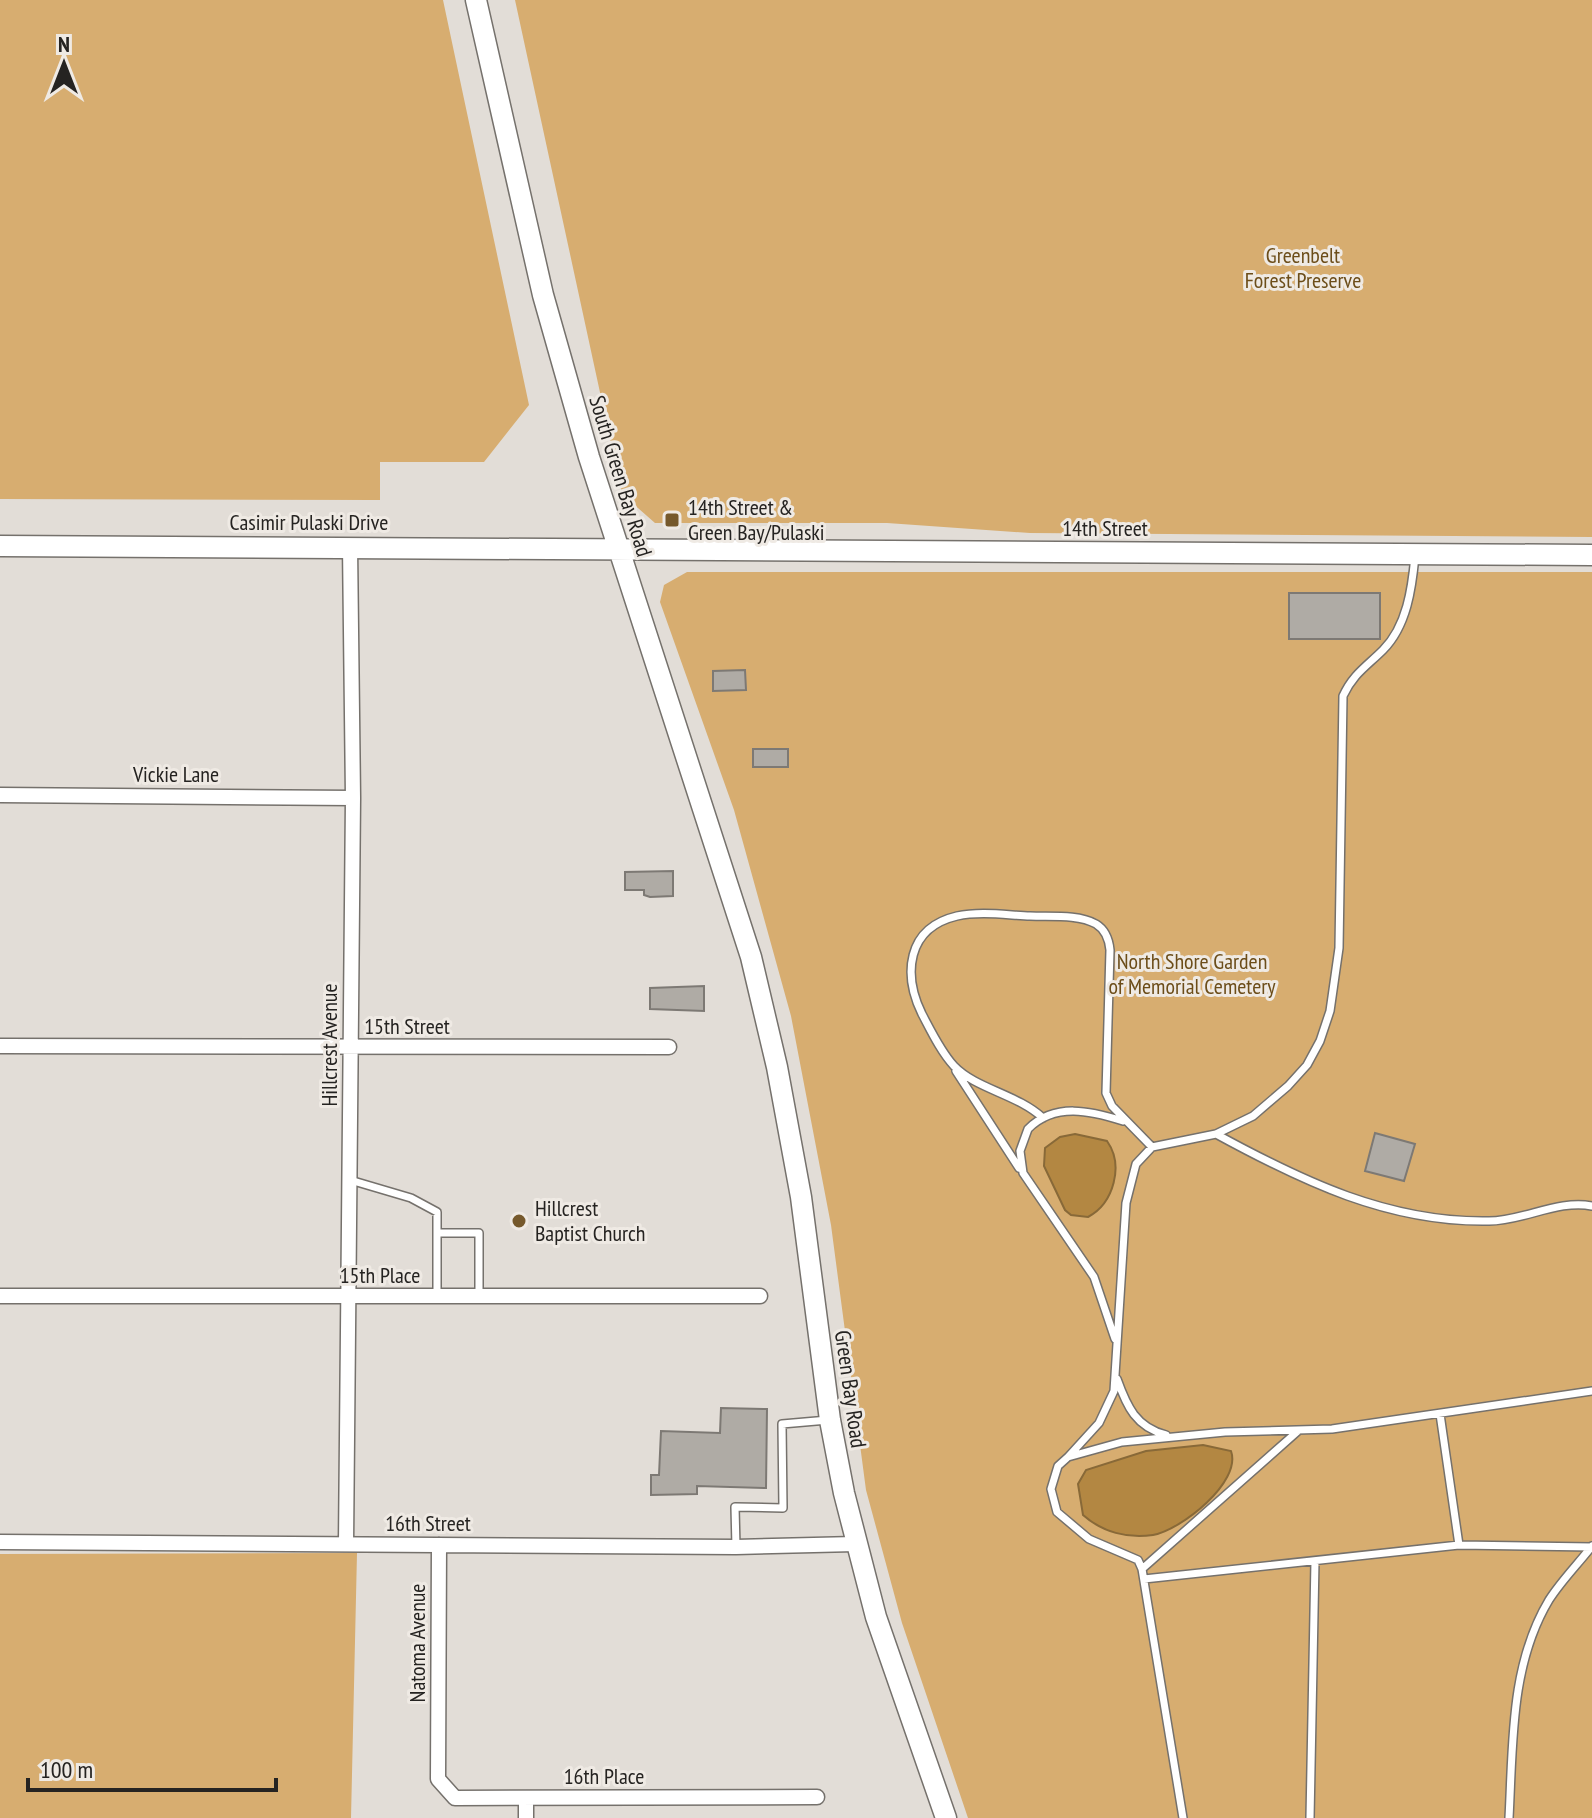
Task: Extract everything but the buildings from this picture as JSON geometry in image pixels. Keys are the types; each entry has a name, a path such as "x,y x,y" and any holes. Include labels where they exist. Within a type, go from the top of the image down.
{"main road":[{"name":"South Green Bay Road","path":"476,0 543,295 618,548 692,767 751,957"},
{"name":"Casimir Pulaski Drive","path":"0,546 618,548"},
{"name":"14th Street","path":"618,548 1592,555"},
{"name":"Green Bay Road","path":"751,957 777,1067 801,1197 830,1420 855,1544 898,1685 946,1818"}],"street":[{"name":"Hillcrest Avenue","path":"346,1544 353,798 350,546"},
{"name":"Vickie Lane","path":"0,795 353,798"},
{"name":"15th Street","path":"0,1046 669,1047"},
{"name":"15th Place","path":"0,1296 760,1296"},
{"name":"16th Street","path":"0,1542 736,1547 855,1544"},
{"name":"Natoma Avenue","path":"438,1742 439,1545"},
{"name":"16th Place","path":"438,1742 438,1779 455,1798 817,1797"},
{"path":"526,1798 526,1818"}],"lane":[{"path":"1183,1818 1142,1569 1138,1560 1089,1539 1057,1512 1051,1489 1058,1466 1099,1423 1116,1377 1129,1180 1136,1164 1152,1147 1216,1134 1253,1116 1307,1065 1330,1011 1339,948 1343,696 1351,679 1384,649 1395,633 1413,584 1416,553"},
{"path":"1118,1348 1094,1277 951,1062 911,990 910,968 923,936 942,922 973,914 1097,924 1109,939 1104,1081 1112,1106 1152,1147"},
{"path":"951,1062 962,1073 1029,1105 1043,1118"},
{"path":"1023,1173 1019,1161 1023,1138 1028,1129 1043,1118 1081,1111 1126,1121"},
{"path":"1216,1134 1335,1193 1380,1209 1431,1219 1514,1220 1564,1206 1592,1206"},
{"path":"350,1180 411,1198 437,1212 437,1297"},
{"path":"437,1233 479,1233 479,1297"},
{"path":"1116,1377 1125,1401 1142,1425 1172,1436"},
{"path":"1068,1457 1096,1447 1172,1436 1298,1431 1592,1391"},
{"path":"1440,1414 1459,1545"},
{"path":"736,1547 735,1507 783,1508 782,1424 830,1420"},
{"path":"1142,1569 1298,1431"},
{"path":"1144,1579 1459,1545 1592,1547"},
{"path":"1509,1818 1515,1716 1528,1645 1550,1599 1592,1547"},
{"path":"1310,1818 1315,1561"}],"green space":[{"path":"0,0 443,0 529,405 484,462 380,462 380,500 0,499"},
{"name":"Greenbelt Forest Preserve","path":"515,0 1592,0 1592,537 1030,533 887,523 655,523 622,494"},
{"name":"North Shore Garden of Memorial Cemetery","path":"687,572 1592,572 1592,1818 968,1818 902,1623 866,1490 831,1225 791,1016 734,810 660,602 664,585"},
{"path":"357,1553 351,1818 0,1818 0,1554"}],"shaded area":[{"path":"1075,1134 1107,1141 1115,1161 1114,1183 1110,1193 1097,1211 1088,1217 1071,1215 1065,1210 1044,1166 1045,1148 1060,1137"},
{"path":"1203,1445 1231,1451 1232,1463 1219,1490 1179,1524 1153,1535 1134,1536 1107,1530 1083,1515 1078,1484 1086,1470 1146,1451"}],"place":[{"name":"14th Street & Green Bay/Pulaski","path":"672,520"},
{"name":"Hillcrest Baptist Church","path":"519,1221"}]}
